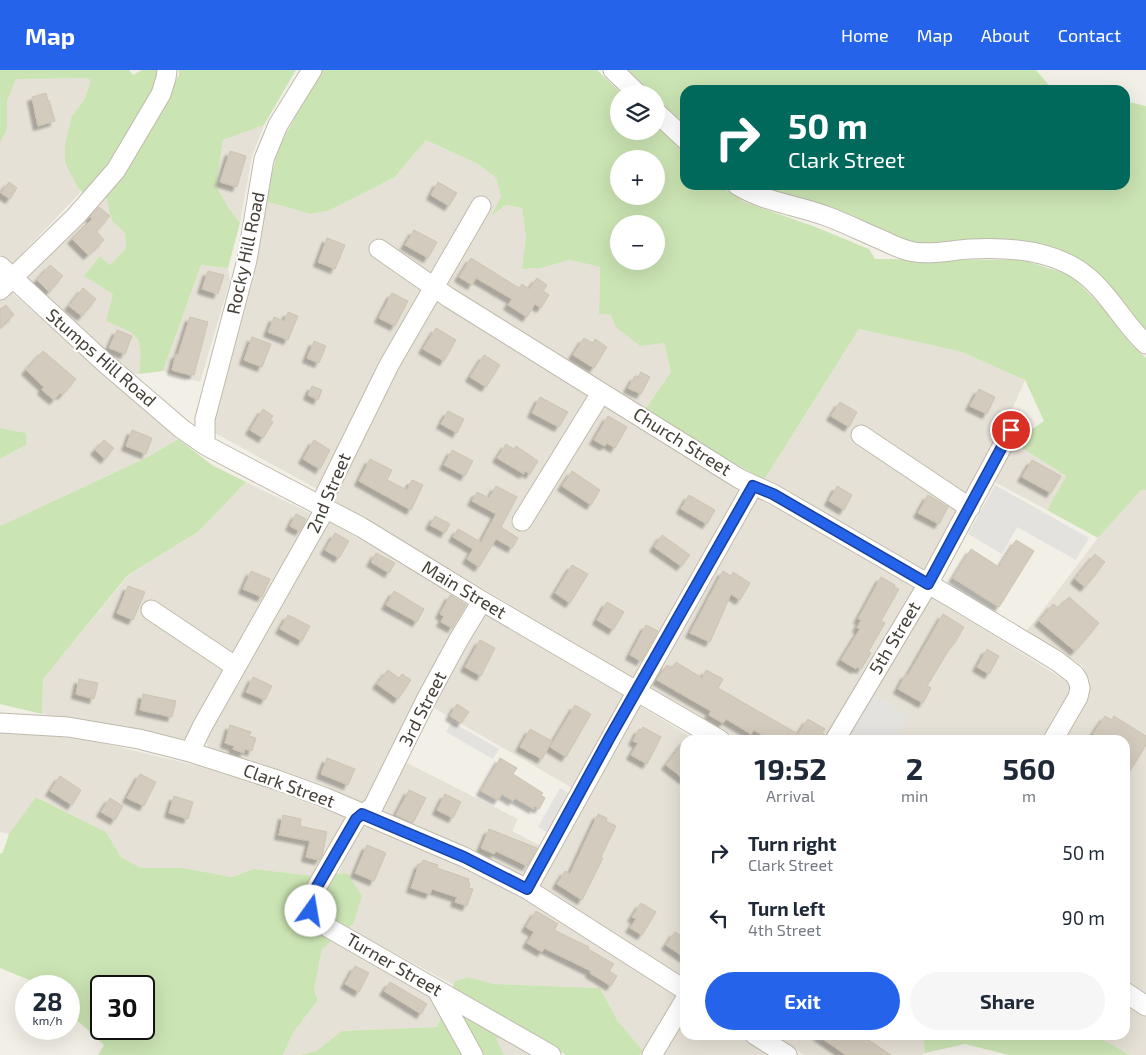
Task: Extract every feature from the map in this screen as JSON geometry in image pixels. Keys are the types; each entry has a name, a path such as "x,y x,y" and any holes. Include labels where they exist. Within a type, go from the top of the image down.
{"street":[{"path":"4,278 76,216 116,170 161,94 166,78 166,70"},
{"name":"Rocky Hill Road","path":"205,445 205,419 247,260 264,159 278,125 312,70"},
{"path":"613,70 629,85"},
{"path":"665,120 680,134"},
{"path":"745,190 765,199 827,217 897,247 914,252 931,253 970,248 1000,249 1040,254 1059,260 1077,269 1093,281 1146,344"},
{"name":"2nd Street","path":"190,752 202,727 313,533 325,507 325,494 376,388 435,288 480,206"},
{"name":"Church Street","path":"379,249 435,288 740,479 773,494 1057,661 1074,674 1080,688 1078,697 1056,735"},
{"name":"Stumps Hill Road","path":"4,278 182,429 205,445"},
{"path":"522,521 602,393"},
{"name":"5th Street","path":"838,735 928,584 1011,430"},
{"path":"861,434 970,508"},
{"name":"Main Street","path":"205,445 361,527 482,601 711,735"},
{"path":"527,889 636,691 753,486"},
{"name":"3rd Street","path":"362,814 373,807 427,698 482,601"},
{"path":"151,610 236,667"},
{"name":"Clark Street","path":"0,723 68,727 139,740 190,752 326,798 464,857 527,889 680,987"},
{"name":"Turner Street","path":"362,814 356,819 310,901 311,911 316,918 329,928 551,1055"},
{"path":"437,990 473,1055"},
{"path":"1130,995 1146,1006"},
{"path":"652,1055 680,1008"},
{"path":"763,1040 787,1055"}],"shaded area":[{"path":"36,77 86,78 92,80 84,100 72,116 73,175 81,192 11,265 0,254 0,143 7,129 7,101 16,79"},
{"path":"264,125 252,156 240,223 216,186 223,140"},
{"path":"426,140 478,164 496,178 501,196 493,214 506,205 522,208 526,237 523,269 541,268 570,260 600,267 599,314 611,315 664,343 671,372 644,411 540,347 444,283 479,223 465,215 428,276 360,401 317,489 215,433 216,402 265,201 310,214 328,211 395,177"},
{"path":"105,193 112,221 125,233 126,248 110,265 100,256 113,294 142,348 139,374 129,373 24,277"},
{"path":"201,265 228,268 230,281 200,382 163,371"},
{"path":"9,290 178,439 148,457 0,526 0,459 26,445 25,433 0,428 0,299"},
{"path":"437,301 588,395 510,521 526,531 604,406 739,490 739,500 636,679 333,500 384,390"},
{"path":"859,329 962,352 1025,380 1006,423 927,573 764,480"},
{"path":"1013,442 1066,476 1047,510 993,481"},
{"path":"246,482 314,515 186,740 42,714 43,679 129,575 198,532"},
{"path":"995,485 1089,538 1076,560 1017,527 1002,554 968,534"},
{"path":"1141,490 1146,490 1146,997 1130,986 1130,735 1066,735 1090,692 1083,666 1026,632 1098,538"},
{"path":"756,497 915,585 828,735 732,735 648,686"},
{"path":"329,521 471,604 365,805 209,749 204,737"},
{"path":"930,596 1074,686 1051,735 899,735 909,716 871,694"},
{"path":"483,613 628,695 576,790 432,707"},
{"path":"871,694 910,716 899,735 848,735"},
{"path":"638,705 688,735 680,735 680,977 539,885"},
{"path":"452,722 499,749 493,759 446,732"},
{"path":"0,731 51,734 106,744 228,773 345,817 315,876 253,869 232,877 183,868 141,868 121,857 106,832 37,797 9,834 0,832"},
{"path":"403,761 518,819 512,831 545,848 523,878 379,810"},
{"path":"560,788 572,795 550,834 538,827"},
{"path":"360,825 407,840 497,878 680,994 680,1000 644,1052 617,1020 600,988 494,984 468,977 455,981 454,985 348,928 353,924 347,873 338,874"},
{"path":"338,936 447,1001 437,1027 342,1031 316,1051 300,1055 283,1055 293,1033 318,1000 314,990 322,949"},
{"path":"1130,1007 1146,1017 1146,1055 1130,1055 1103,1040 1130,1040"},
{"path":"680,1020 680,1040 755,1040 780,1055 660,1055"},
{"path":"502,1037 533,1055 504,1055 495,1039"},
{"path":"781,1040 924,1040 925,1053 920,1055 804,1055"}],"green space":[{"path":"0,70 129,70 133,75 142,70 161,70 152,99 115,163 84,194 78,188 65,162 65,145 72,116 84,100 91,80 86,78 16,79 7,101 7,129 0,143"},
{"path":"179,70 296,70 264,125 223,140 216,186 240,223 228,268 201,265 163,371 139,374 140,344 137,338 126,330 106,321 113,294 84,276 100,256 110,265 126,248 125,233 112,221 105,193 148,129 179,75"},
{"path":"323,70 597,70 613,85 610,85 610,140 665,140 665,134 680,148 680,190 726,190 744,202 813,226 869,249 875,259 1022,260 1071,275 1102,307 1130,343 1146,358 1146,490 1141,490 1098,538 1047,510 1066,476 1013,442 1044,421 1025,380 962,352 859,329 764,480 644,411 671,372 664,343 640,346 616,327 611,315 599,314 600,267 570,260 541,268 522,269 526,237 522,208 506,205 492,215 501,196 496,178 478,164 426,140 395,177 328,211 310,214 265,201 278,149 308,93"},
{"path":"622,70 1036,70 1049,85 680,85 680,126 665,112 665,85 638,85"},
{"path":"1130,102 1146,106 1146,335 1080,264 915,245 762,190 1130,190"},
{"path":"0,428 26,433 26,445 0,459"},
{"path":"178,439 212,465 246,482 198,532 128,575 43,679 42,714 0,704 0,526 148,457"},
{"path":"36,797 106,832 121,857 141,868 183,868 232,877 253,869 315,876 347,873 362,896 353,924 322,949 314,990 318,1000 293,1033 283,1055 98,1055 104,1045 99,1040 155,1040 155,975 90,975 90,1032 80,1023 80,975 17,975 0,968 0,854 3,852 9,834"},
{"path":"468,977 494,984 600,988 617,1020 644,1052 639,1055 566,1055 528,1031 496,1039 504,1055 300,1055 316,1051 342,1031 437,1027 455,981"},
{"path":"924,1040 1103,1040 1130,1055 1009,1055 965,1044 925,1053"}],"building":[{"path":"46,93 55,121 38,126 32,97"},
{"path":"230,151 246,156 237,187 220,182"},
{"path":"9,182 17,188 10,199 1,193"},
{"path":"438,182 457,193 449,206 431,195"},
{"path":"99,207 110,216 96,231 104,240 88,255 72,239 92,219 90,217"},
{"path":"414,230 437,242 428,258 405,245"},
{"path":"327,238 345,245 335,269 318,262"},
{"path":"471,258 519,288 522,284 529,289 537,278 547,285 543,291 549,295 541,308 535,304 527,317 508,305 512,299 476,278 472,285 459,277"},
{"path":"50,265 63,276 49,292 37,280"},
{"path":"208,271 224,275 218,294 202,289"},
{"path":"83,288 96,299 82,316 69,306"},
{"path":"392,293 408,301 395,326 379,318"},
{"path":"6,305 14,315 0,327 0,309"},
{"path":"288,312 298,316 288,340 268,332 274,317 284,321"},
{"path":"190,317 208,322 194,375 172,370"},
{"path":"436,328 456,340 444,361 423,349"},
{"path":"117,330 132,336 125,354 109,348"},
{"path":"252,337 271,344 262,367 244,360"},
{"path":"584,338 593,343 595,339 607,347 594,368 573,355"},
{"path":"314,341 326,346 319,363 307,358"},
{"path":"43,351 76,379 62,395 60,393 54,400 42,390 44,387 26,370"},
{"path":"484,355 500,365 486,387 470,377"},
{"path":"641,372 650,377 641,394 628,388 635,376 638,378"},
{"path":"312,386 322,390 318,400 308,395"},
{"path":"979,389 995,397 987,414 970,406"},
{"path":"540,397 568,412 559,427 532,413"},
{"path":"840,402 857,412 849,427 831,416"},
{"path":"263,409 273,416 270,420 273,422 263,438 250,430"},
{"path":"448,411 464,419 457,433 441,424"},
{"path":"608,416 627,427 615,448 607,443 605,446 594,440"},
{"path":"132,430 152,438 146,454 126,446"},
{"path":"104,440 114,448 105,459 95,450"},
{"path":"314,440 330,450 320,469 303,459"},
{"path":"506,444 514,449 516,446 538,461 530,474 525,471 524,474 497,458"},
{"path":"452,450 473,461 465,476 444,465"},
{"path":"370,459 392,470 387,480 407,490 412,480 423,485 411,510 359,481"},
{"path":"1032,460 1061,476 1051,493 1022,477"},
{"path":"572,471 600,490 591,505 562,486"},
{"path":"496,486 517,497 501,527 518,538 512,548 496,539 479,567 467,559 473,549 453,537 458,529 481,542 496,514 472,501 477,492 489,498"},
{"path":"837,486 852,495 844,510 829,501"},
{"path":"689,495 715,510 707,524 681,509"},
{"path":"928,495 948,507 939,524 918,513"},
{"path":"296,514 306,519 300,531 290,526"},
{"path":"435,516 450,524 445,533 430,525"},
{"path":"335,533 349,541 339,558 325,550"},
{"path":"662,535 690,555 681,566 654,547"},
{"path":"1016,540 1034,551 999,607 953,578 971,549 999,567"},
{"path":"376,553 395,563 389,573 371,562"},
{"path":"1095,554 1105,562 1085,587 1075,579"},
{"path":"572,565 588,574 570,603 555,593"},
{"path":"251,571 270,579 262,597 243,589"},
{"path":"723,571 731,576 733,572 750,583 740,600 731,594 710,642 690,633"},
{"path":"881,577 899,589 881,621 885,623 868,652 871,653 861,669 857,667 856,669 841,660 860,629 857,628 861,620 858,619"},
{"path":"128,586 145,592 133,620 117,613"},
{"path":"394,591 424,609 417,622 386,605"},
{"path":"450,595 466,605 452,628 441,622 444,616 440,614"},
{"path":"1069,597 1099,623 1075,651 1039,621 1053,604 1059,608"},
{"path":"607,602 624,612 613,630 597,620"},
{"path":"943,614 964,627 927,686 931,688 923,703 898,689"},
{"path":"288,615 310,626 302,641 280,629"},
{"path":"646,625 658,631 641,661 630,655"},
{"path":"480,640 495,648 481,676 465,667"},
{"path":"987,649 999,656 989,674 977,667"},
{"path":"676,662 702,678 706,670 723,679 718,688 798,734 808,719 825,729 822,733 825,735 762,735 754,730 751,734 726,719 723,723 709,715 711,711 657,680 667,665 672,668"},
{"path":"388,670 399,678 402,674 411,680 398,699 377,684"},
{"path":"253,677 272,686 265,700 246,692"},
{"path":"79,679 98,683 94,699 76,694"},
{"path":"143,694 176,701 172,717 140,710"},
{"path":"457,704 469,712 461,723 450,716"},
{"path":"575,705 591,714 566,757 550,747"},
{"path":"1105,716 1112,720 1114,716 1146,736 1146,745 1130,771 1130,735 1093,734"},
{"path":"230,725 251,732 249,736 256,738 252,751 245,749 244,753 233,749 234,746 225,743"},
{"path":"643,727 661,737 647,764 631,755 638,743 633,741 639,729 641,730"},
{"path":"530,729 552,741 542,759 520,747"},
{"path":"680,747 680,776 666,765"},
{"path":"327,758 355,769 348,785 321,774"},
{"path":"500,758 517,768 513,774 543,793 541,795 545,798 539,809 535,806 534,809 515,798 513,801 502,794 498,800 481,791"},
{"path":"140,774 156,782 144,806 127,798"},
{"path":"60,776 81,790 72,805 50,791"},
{"path":"409,790 426,798 413,823 396,815"},
{"path":"445,794 461,802 453,818 437,810"},
{"path":"174,796 193,802 188,819 169,813"},
{"path":"110,798 123,806 115,820 101,812"},
{"path":"598,814 607,818 606,821 616,826 601,857 603,858 582,900 557,884 565,871 570,874"},
{"path":"283,815 301,819 300,826 327,832 322,856 319,860 306,857 310,841 279,835"},
{"path":"489,829 537,848 527,866 496,851 494,854 481,848"},
{"path":"367,845 386,853 374,881 355,873"},
{"path":"423,860 438,865 437,868 469,879 469,888 473,889 467,906 455,902 457,897 432,889 430,894 411,888 419,864"},
{"path":"641,903 656,912 642,935 630,928 636,919 632,917"},
{"path":"536,911 558,924 554,930 589,947 588,949 614,964 609,971 617,976 611,986 590,973 591,971 544,948 542,952 527,943 534,932 526,927"},
{"path":"675,932 680,935 680,955 666,945"},
{"path":"355,966 369,973 359,992 345,984"},
{"path":"390,982 427,1004 421,1014 384,991"},
{"path":"824,1040 868,1040 891,1055 846,1055"}],"route":[{"path":"311,911 310,901 315,890 356,819 362,814 464,857 527,889 610,737 753,486 773,494 928,584 1011,430"}]}
